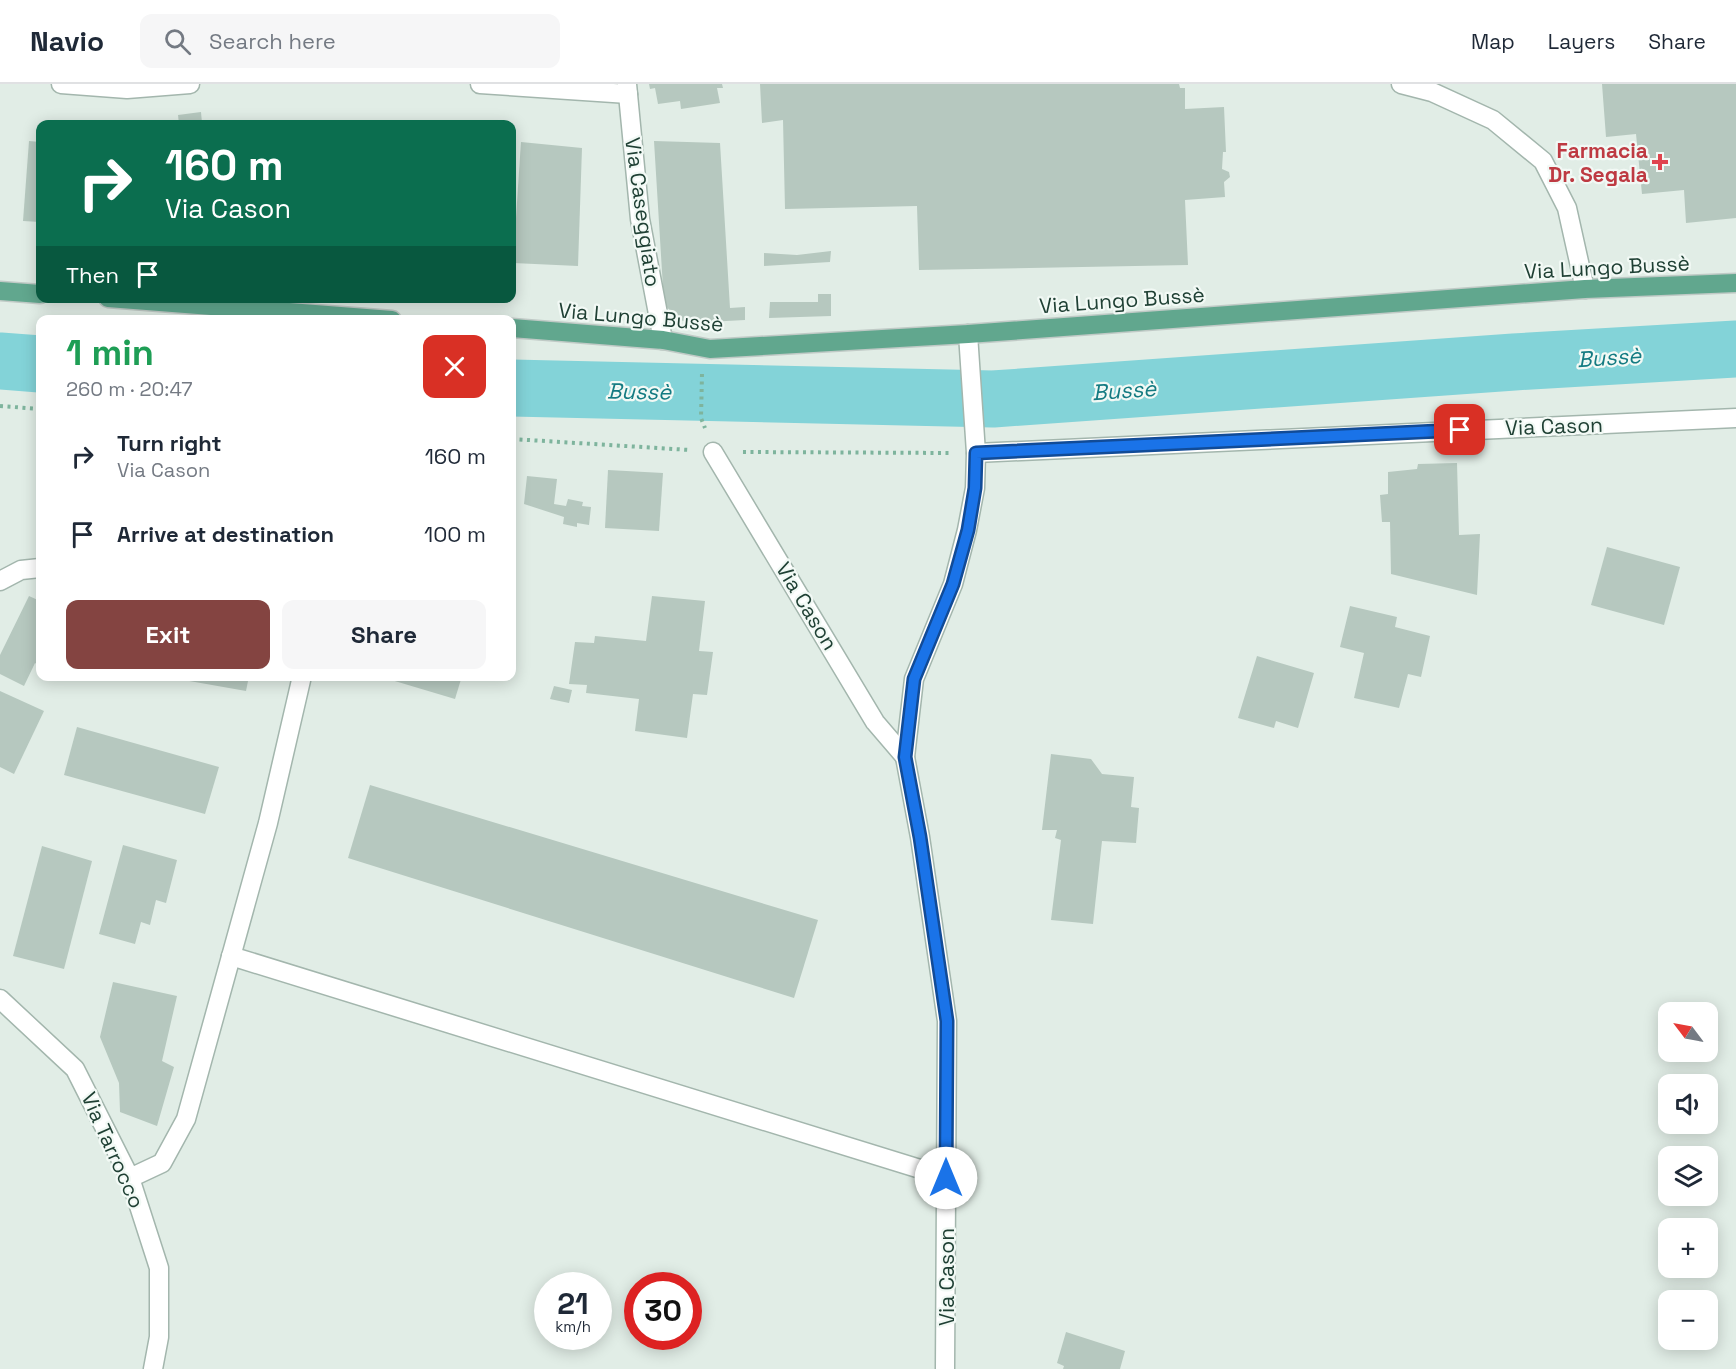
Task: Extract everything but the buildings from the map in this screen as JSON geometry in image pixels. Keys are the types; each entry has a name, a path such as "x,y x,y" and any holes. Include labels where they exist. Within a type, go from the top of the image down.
{"main road":[{"name":"Via Lungo Bussè","path":"516,328 663,340 710,348 968,334 1585,289 1736,282"},
{"path":"0,291 36,294"},
{"path":"173,303 327,315"}],"street":[{"path":"61,84 126,89 190,84"},
{"path":"480,84 628,89"},
{"path":"1401,84 1432,92 1492,120 1543,161 1568,208 1585,289"},
{"name":"Via Caseggiato","path":"628,89 640,219 663,340"},
{"path":"968,334 976,453"},
{"name":"Via Cason","path":"945,1369 947,1021 920,837 905,757 914,679 953,584 968,530 975,488 976,453 1736,418"},
{"name":"Via Cason","path":"713,452 875,722 905,757"},
{"path":"0,581 21,570 36,568"},
{"path":"130,1178 162,1163 186,1119 268,823 301,681"},
{"path":"231,956 946,1178"},
{"name":"Via Tarrocco","path":"0,999 75,1069 130,1178 159,1268 159,1337 153,1369"}],"path":[{"path":"710,348 702,366 701,418 713,452"},
{"path":"0,406 36,409"},
{"path":"516,439 713,452 976,453"}],"waterway":[{"name":"Bussè","path":"516,388 993,399 1514,362 1736,349"},
{"name":"Bussè","path":"0,361 36,364"}],"place":[{"name":"Farmacia Dr. Segala","path":"1660,162"}],"route":[{"path":"946,1178 947,1021 920,837 905,757 914,679 953,584 968,530 975,488 976,453 1460,430"}]}
